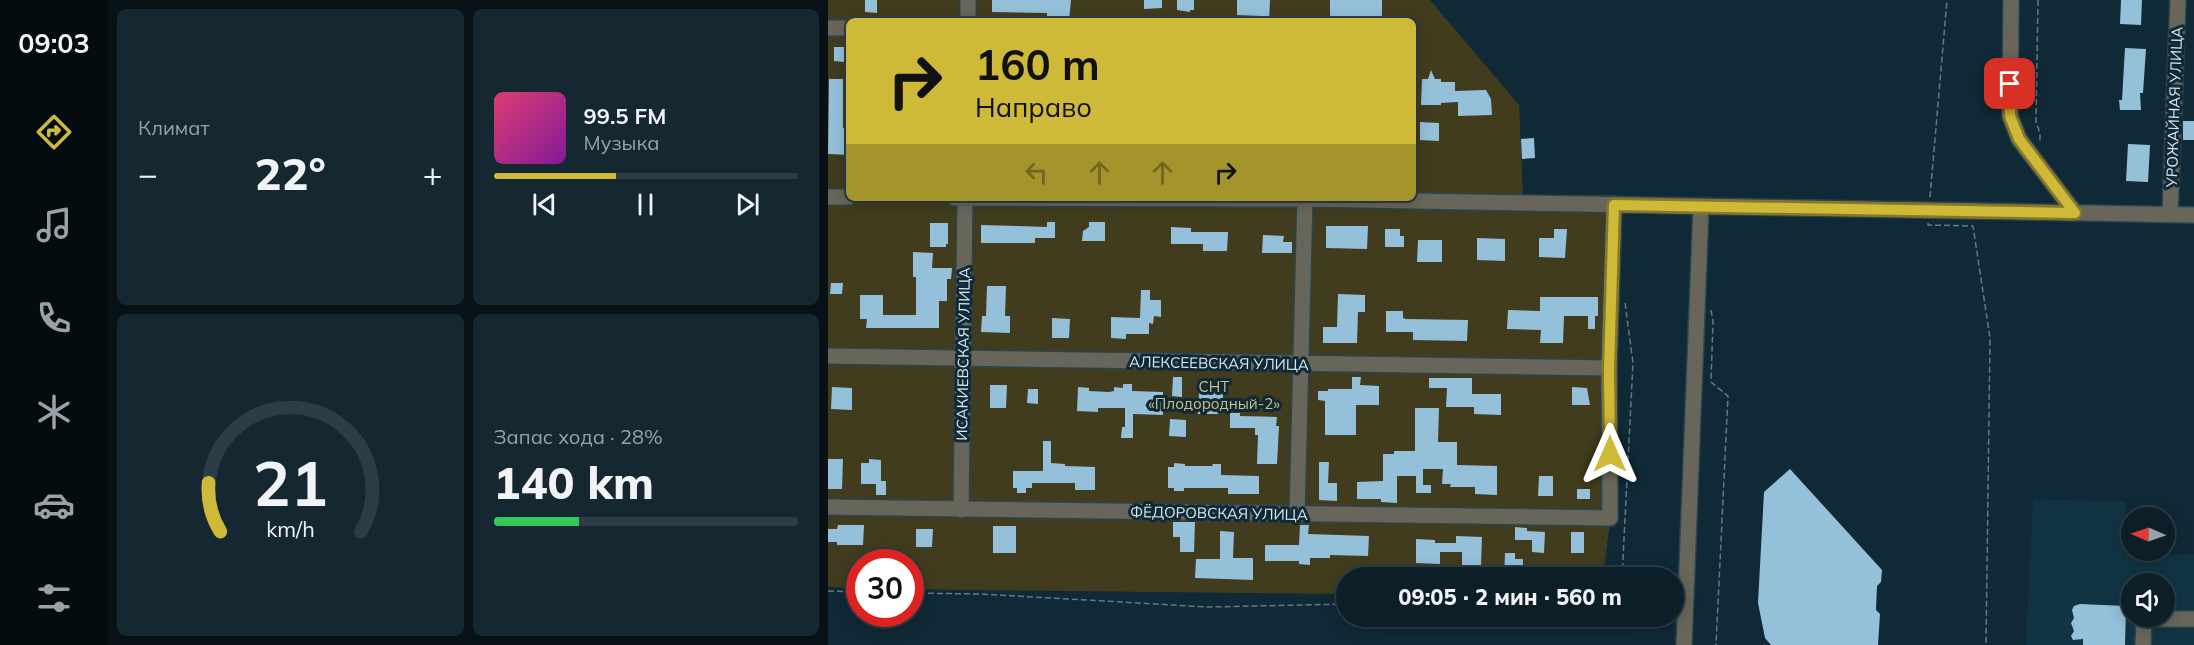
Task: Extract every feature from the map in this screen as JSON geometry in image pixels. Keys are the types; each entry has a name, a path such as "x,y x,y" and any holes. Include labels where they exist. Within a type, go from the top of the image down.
{"street":[{"path":"968,0 968,18"},
{"path":"2011,0 2010,116 2019,139 2075,213"},
{"name":"УРОЖАЙНАЯ УЛИЦА","path":"2170,214 2178,0"},
{"path":"828,28 846,28"},
{"path":"828,197 846,198"},
{"name":"ИСАКИЕВСКАЯ УЛИЦА","path":"962,510 965,201"},
{"path":"1297,514 1305,201"},
{"path":"1408,201 2194,215"},
{"path":"1609,369 1614,205"},
{"path":"1684,645 1701,207"},
{"name":"АЛЕКСЕЕВСКАЯ УЛИЦА","path":"828,356 1609,369"},
{"name":"ФЁДОРОВСКАЯ УЛИЦА","path":"828,507 1610,518 1609,369"},
{"path":"2143,645 2141,619 2194,619"}],"path":[{"path":"1947,0 1928,225 1973,226 1990,338 1986,645"},
{"path":"2038,0 2036,121 2040,144"},
{"path":"1623,567 1633,363 1624,297"},
{"path":"1711,311 1713,321 1711,382 1728,396 1716,645"},
{"path":"828,591 846,592"},
{"path":"924,592 1208,607 1336,604"}],"shaded area":[{"path":"2033,499 2126,502 2126,507 2121,507 2121,561 2175,561 2175,555 2194,555 2194,645 2026,645"}],"green space":[{"name":"СНТ «Плодородный-2»","path":"828,0 1430,0 1519,105 1523,195 1617,195 1612,506 1604,567 1336,567 1336,594 924,589 924,549 846,549 846,588 828,587"}],"building":[{"path":"865,0 877,0 877,13 865,12"},
{"path":"992,0 1071,0 1069,18 1047,18 1047,13 992,12"},
{"path":"1144,0 1162,0 1162,8 1144,9"},
{"path":"1177,0 1194,0 1194,10 1190,12 1177,10"},
{"path":"1237,0 1270,0 1269,18 1237,15"},
{"path":"1330,0 1382,0 1382,18 1330,17"},
{"path":"2121,0 2142,0 2141,25 2120,24"},
{"path":"834,47 844,47 844,62 834,61"},
{"path":"2125,48 2146,49 2143,93 2140,93 2141,110 2120,110 2119,100 2122,100"},
{"path":"1431,70 1435,79 1441,79 1441,82 1455,82 1455,91 1486,90 1491,99 1492,115 1458,116 1458,102 1421,105 1422,79 1428,79"},
{"path":"829,79 843,79 843,128 846,128 846,155 828,154"},
{"path":"2183,121 2194,121 2194,140 2183,140"},
{"path":"1420,122 1439,123 1439,141 1420,140"},
{"path":"1534,138 1535,158 1522,159 1521,139"},
{"path":"2128,144 2150,145 2148,182 2126,181"},
{"path":"1047,222 1055,222 1055,238 1035,238 1035,243 981,243 981,225 1047,227"},
{"path":"1089,222 1105,222 1105,241 1082,241 1083,231 1089,227"},
{"path":"930,223 948,223 946,247 930,247"},
{"path":"1326,226 1368,226 1367,249 1326,248"},
{"path":"1171,227 1191,228 1191,232 1228,232 1227,251 1203,251 1203,244 1171,244"},
{"path":"1385,229 1400,229 1400,236 1404,236 1404,247 1385,247"},
{"path":"1554,229 1567,229 1565,258 1539,257 1539,238 1554,238"},
{"path":"1263,235 1284,236 1283,242 1292,242 1292,253 1262,253"},
{"path":"1477,238 1505,239 1505,261 1477,260"},
{"path":"1418,240 1442,240 1442,262 1417,262"},
{"path":"913,252 933,253 932,268 952,268 951,279 947,279 947,301 939,301 939,328 866,328 867,319 860,319 860,295 883,295 883,315 916,315 916,277 913,277"},
{"path":"831,283 843,283 842,294 830,294"},
{"path":"987,286 1006,286 1005,316 1010,316 1010,333 981,332 982,316 986,316"},
{"path":"1141,290 1150,290 1150,300 1161,300 1161,317 1154,316 1153,324 1149,323 1149,334 1126,334 1126,339 1111,338 1111,317 1140,318"},
{"path":"1338,294 1365,295 1365,312 1358,312 1357,343 1323,343 1323,327 1337,327"},
{"path":"1540,297 1598,297 1595,329 1588,329 1588,316 1564,316 1563,343 1540,343 1541,330 1507,329 1508,310 1540,311"},
{"path":"1386,311 1403,311 1403,318 1406,319 1468,320 1467,341 1413,340 1413,332 1386,332"},
{"path":"1052,318 1070,319 1069,338 1052,338"},
{"path":"1173,377 1182,377 1182,397 1172,396"},
{"path":"1352,377 1361,377 1360,385 1379,386 1379,405 1356,405 1356,435 1325,435 1325,401 1318,400 1318,391 1352,389"},
{"path":"1429,378 1472,378 1472,394 1501,394 1501,415 1474,414 1474,407 1446,407 1447,388 1429,388"},
{"path":"1123,384 1132,384 1132,391 1163,392 1163,415 1133,414 1133,438 1121,438 1122,427 1125,427 1125,408 1098,408 1098,412 1077,411 1078,387 1089,388 1089,391 1109,392 1114,391 1114,387 1123,388"},
{"path":"990,385 1007,385 1006,408 990,408"},
{"path":"832,387 852,388 852,410 831,409"},
{"path":"1572,387 1587,388 1590,405 1572,405"},
{"path":"1028,389 1038,389 1038,404 1027,403"},
{"path":"1199,392 1223,393 1223,414 1198,414"},
{"path":"1415,408 1439,408 1438,442 1457,442 1457,465 1497,466 1497,495 1475,494 1475,487 1450,487 1451,484 1442,484 1443,469 1423,469 1423,485 1431,485 1431,493 1416,493 1416,476 1397,476 1397,503 1381,502 1381,499 1357,499 1357,482 1383,481 1383,454 1394,454 1394,451 1415,451"},
{"path":"1230,413 1240,413 1240,416 1277,417 1276,426 1279,426 1277,464 1257,464 1258,435 1255,435 1255,428 1230,428"},
{"path":"1170,419 1186,420 1186,437 1169,436"},
{"path":"1043,441 1051,441 1051,463 1095,467 1095,490 1075,490 1075,483 1032,483 1032,488 1026,488 1026,493 1017,493 1017,488 1013,488 1013,471 1043,471"},
{"path":"828,459 843,459 842,489 828,489"},
{"path":"869,459 881,460 881,481 886,481 886,495 876,495 876,484 861,484 861,463 869,463"},
{"path":"1319,462 1329,462 1328,483 1337,483 1337,501 1319,500"},
{"path":"1174,463 1185,464 1185,466 1221,464 1221,475 1259,476 1259,494 1228,494 1228,488 1184,488 1184,491 1174,491 1174,488 1168,488 1168,467 1174,467"},
{"path":"1790,469 1882,570 1881,582 1877,586 1876,610 1880,614 1878,645 1771,645 1765,638 1758,603 1764,492"},
{"path":"1539,476 1553,476 1553,496 1538,496"},
{"path":"1577,489 1590,489 1590,499 1577,499"},
{"path":"1173,522 1195,522 1194,552 1180,552 1180,537 1173,537"},
{"path":"838,525 864,525 863,545 837,545 837,542 828,542 828,529 837,529"},
{"path":"1300,525 1309,525 1308,534 1369,536 1368,556 1330,555 1330,558 1310,558 1310,565 1299,564 1299,561 1265,561 1265,545 1299,545"},
{"path":"993,526 1016,526 1016,553 993,553"},
{"path":"1515,527 1527,528 1527,531 1545,532 1544,553 1532,552 1532,540 1515,540"},
{"path":"916,529 933,529 932,547 916,547"},
{"path":"1220,531 1234,532 1233,558 1253,558 1253,580 1195,578 1196,559 1220,559"},
{"path":"1571,532 1584,532 1584,553 1571,553"},
{"path":"1456,536 1482,537 1481,566 1462,566 1462,552 1440,552 1440,564 1416,563 1416,539 1435,540 1435,543 1456,543"},
{"path":"1505,553 1515,553 1515,559 1523,559 1523,567 1504,567"},
{"path":"2080,604 2121,606 2121,627 2125,627 2125,645 2083,645 2083,639 2073,640 2071,636 2074,631 2071,623 2074,618 2072,610 2074,606"}],"route":[{"path":"1610,454 1609,369 1614,205 2075,213 2019,139 2010,116 2010,84"}]}
